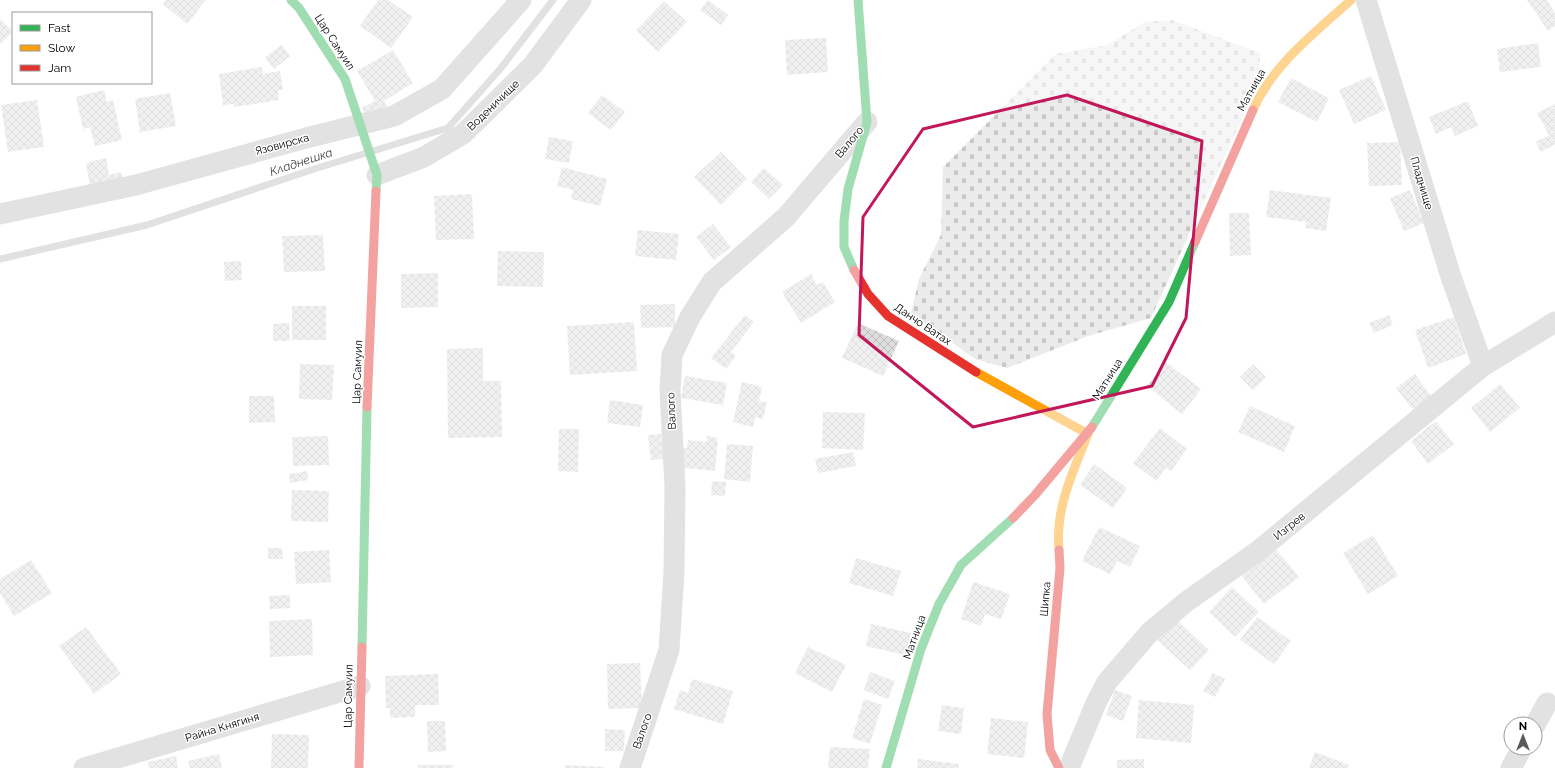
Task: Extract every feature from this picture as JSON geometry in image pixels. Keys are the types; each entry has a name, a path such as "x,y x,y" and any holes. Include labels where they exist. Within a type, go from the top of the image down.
{"street":[{"name":"Цар Самуил","path":"291,0 299,8 346,79 377,175 366,433 359,768"},
{"name":"Язовирска","path":"0,214 364,134 442,89 521,0"},
{"name":"Воденичище","path":"377,175 424,157 463,134 533,65 581,0"},
{"name":"Данчо Ватах","path":"858,0 867,122 848,189 844,221 844,247 854,271 868,294 888,316 967,367 1088,434"},
{"name":"Матница","path":"886,768 921,649 939,604 960,566 1011,520 1088,434 1169,302 1257,100 1278,68 1351,0"},
{"name":"Пладнище","path":"1366,0 1451,276 1483,366"},
{"name":"Валого","path":"630,768 669,650 674,572 674,487 670,391 672,355 690,317 712,282 786,217 867,122"},
{"name":"Изгрев","path":"1069,768 1096,703 1107,682 1150,632 1186,602 1258,551 1483,366 1555,322"},
{"name":"Шипка","path":"1059,768 1050,750 1047,714 1060,568 1057,530 1063,498 1088,434"},
{"name":"Райна Княгиня","path":"84,768 360,686"},
{"path":"1540,716 1547,703"},
{"path":"1511,768 1518,756"}],"highlighted area":[{"path":"1067,95 1202,141 1186,318 1152,386 973,427 859,335 863,217 923,129"}],"green space":[{"path":"1172,20 1260,53 1259,81 1151,318 1088,336 1007,368 975,359 911,313 919,279 941,235 943,167 1056,54 1107,45 1145,22"}],"building":[{"path":"166,0 206,0 187,24 163,4"},
{"path":"378,0 388,0 413,17 391,48 360,26"},
{"path":"708,0 728,15 721,25 700,10"},
{"path":"1527,0 1547,0 1555,13 1555,26 1548,31"},
{"path":"664,1 687,22 658,52 636,30"},
{"path":"0,19 12,30 12,32 1,44"},
{"path":"826,38 828,72 787,75 785,40"},
{"path":"1538,43 1541,67 1500,72 1497,49"},
{"path":"282,45 290,56 274,69 265,57"},
{"path":"393,50 413,83 384,101 388,109 368,119 362,108 375,101 357,71"},
{"path":"262,67 263,74 280,71 283,90 278,90 279,100 234,107 234,104 223,105 219,74"},
{"path":"1371,76 1386,110 1354,124 1339,90"},
{"path":"1291,78 1329,98 1317,122 1278,102"},
{"path":"104,90 107,102 113,100 122,140 95,146 90,127 83,129 76,97"},
{"path":"170,93 176,126 140,132 135,99"},
{"path":"602,95 625,112 611,130 588,113"},
{"path":"37,100 44,147 8,152 1,105"},
{"path":"1468,101 1478,126 1455,136 1451,127 1436,134 1429,117"},
{"path":"1555,104 1555,144 1541,152 1536,142 1549,135 1537,113"},
{"path":"549,137 573,141 569,163 545,159"},
{"path":"1400,142 1402,185 1369,186 1367,143"},
{"path":"721,152 747,179 721,205 694,177"},
{"path":"106,158 109,175 121,172 123,179 90,186 86,163"},
{"path":"562,167 607,179 600,206 571,199 573,190 557,186"},
{"path":"764,168 783,185 769,199 751,182"},
{"path":"1270,190 1331,198 1326,231 1305,228 1306,222 1266,217"},
{"path":"1410,190 1424,223 1404,231 1390,198"},
{"path":"472,194 474,239 436,240 434,196"},
{"path":"1229,213 1249,213 1251,255 1230,256"},
{"path":"713,224 731,247 714,260 696,237"},
{"path":"638,230 679,234 676,260 635,256"},
{"path":"323,235 325,271 284,272 282,236"},
{"path":"498,251 544,252 543,287 497,286"},
{"path":"241,261 242,280 225,281 224,262"},
{"path":"438,273 438,307 401,308 401,274"},
{"path":"811,274 817,285 823,282 835,302 801,323 782,292"},
{"path":"675,304 675,327 641,328 640,305"},
{"path":"292,306 326,306 326,340 292,340"},
{"path":"745,315 754,322 731,352 736,356 726,369 711,358"},
{"path":"1389,315 1393,325 1374,333 1369,323"},
{"path":"1454,317 1466,354 1428,368 1415,330"},
{"path":"634,322 637,371 570,375 567,326"},
{"path":"289,323 290,341 273,341 273,324"},
{"path":"858,323 899,341 883,376 842,358"},
{"path":"483,348 483,381 501,381 502,437 448,438 447,349"},
{"path":"1166,362 1201,389 1182,414 1147,386"},
{"path":"300,364 334,365 332,400 299,399"},
{"path":"1253,364 1266,377 1253,390 1240,377"},
{"path":"1415,374 1434,400 1416,414 1396,388"},
{"path":"685,376 727,383 723,405 681,398"},
{"path":"742,382 762,387 759,401 767,402 763,419 755,417 753,427 733,422"},
{"path":"1500,384 1520,408 1490,432 1471,408"},
{"path":"249,396 274,396 275,422 249,423"},
{"path":"610,400 643,405 640,427 607,423"},
{"path":"1250,406 1295,426 1284,452 1238,432"},
{"path":"823,412 865,413 863,450 822,448"},
{"path":"1436,421 1454,444 1428,464 1411,441"},
{"path":"1160,428 1187,449 1171,471 1166,468 1156,481 1133,463"},
{"path":"559,429 579,429 578,472 558,471"},
{"path":"661,434 664,459 651,460 648,435"},
{"path":"328,436 329,465 293,466 292,437"},
{"path":"707,436 718,438 715,471 676,467 678,447 687,448 688,440 707,442"},
{"path":"727,444 753,446 750,482 724,479"},
{"path":"853,452 856,466 818,473 815,459"},
{"path":"1094,464 1127,488 1113,508 1080,485"},
{"path":"307,471 308,480 290,483 289,474"},
{"path":"712,481 726,482 725,496 711,495"},
{"path":"292,490 329,491 328,522 291,521"},
{"path":"1099,527 1140,546 1130,567 1117,561 1110,574 1082,561"},
{"path":"1373,535 1398,576 1368,594 1343,553"},
{"path":"268,548 282,548 283,559 268,559"},
{"path":"1275,548 1299,577 1264,604 1241,575"},
{"path":"329,550 331,582 296,584 294,552"},
{"path":"856,558 901,571 893,596 849,583"},
{"path":"31,560 52,593 14,616 0,593 0,579"},
{"path":"973,582 1010,594 1001,619 985,614 981,626 961,619"},
{"path":"1232,587 1259,612 1235,637 1209,612"},
{"path":"290,595 290,608 270,609 269,596"},
{"path":"1257,617 1291,641 1274,664 1240,640"},
{"path":"312,619 313,655 270,657 269,621"},
{"path":"1176,619 1209,650 1190,670 1157,640"},
{"path":"871,624 911,633 905,655 866,646"},
{"path":"86,627 121,674 94,694 59,646"},
{"path":"808,647 846,665 832,692 795,673"},
{"path":"640,663 642,708 608,709 607,664"},
{"path":"870,672 895,681 888,699 864,690"},
{"path":"1213,673 1225,679 1215,697 1203,691"},
{"path":"438,674 439,705 415,705 415,717 390,718 390,708 386,708 385,676"},
{"path":"692,679 733,691 723,724 674,709 680,690 688,693"},
{"path":"1115,690 1132,696 1123,721 1106,715"},
{"path":"864,699 882,705 870,744 852,738"},
{"path":"1139,700 1194,705 1191,743 1136,738"},
{"path":"942,705 964,708 961,734 938,731"},
{"path":"991,718 1028,722 1024,758 987,754"},
{"path":"427,721 445,721 446,751 428,752"},
{"path":"605,729 625,730 624,751 605,751"},
{"path":"272,734 309,735 308,768 271,768"},
{"path":"830,747 870,749 868,768 828,768"},
{"path":"1315,752 1349,765 1348,768 1309,768"},
{"path":"219,754 222,768 190,768 188,761"},
{"path":"176,756 178,768 149,768 148,762"},
{"path":"918,759 959,764 959,768 917,768"},
{"path":"1144,759 1144,768 1117,768 1117,760"},
{"path":"418,765 453,765 453,768 418,768"},
{"path":"565,765 605,767 605,768 565,768"}],"waterway":[{"name":"Кладнешка","path":"0,259 147,225 311,170 448,128 501,68 553,0"}],"traffic: fast":[{"path":"291,0 299,8 345,79 377,175 376,191"},
{"path":"854,270 844,247 844,221 848,189 867,122 858,0"},
{"path":"1092,427 1169,302 1195,242"},
{"path":"362,647 367,407"},
{"path":"886,768 921,649 939,604 961,565 1013,518"}],"traffic: slow":[{"path":"1253,110 1261,93 1283,64 1309,37 1351,0"},
{"path":"976,372 1088,434 1071,476 1062,505 1058,535 1059,550"}],"traffic: jam":[{"path":"1195,242 1253,110"},
{"path":"367,407 376,191"},
{"path":"854,270 868,294 888,316 976,372"},
{"path":"1013,518 1035,495 1092,427"},
{"path":"1059,550 1060,568 1047,714 1050,750 1059,768"},
{"path":"359,768 362,647"}]}
